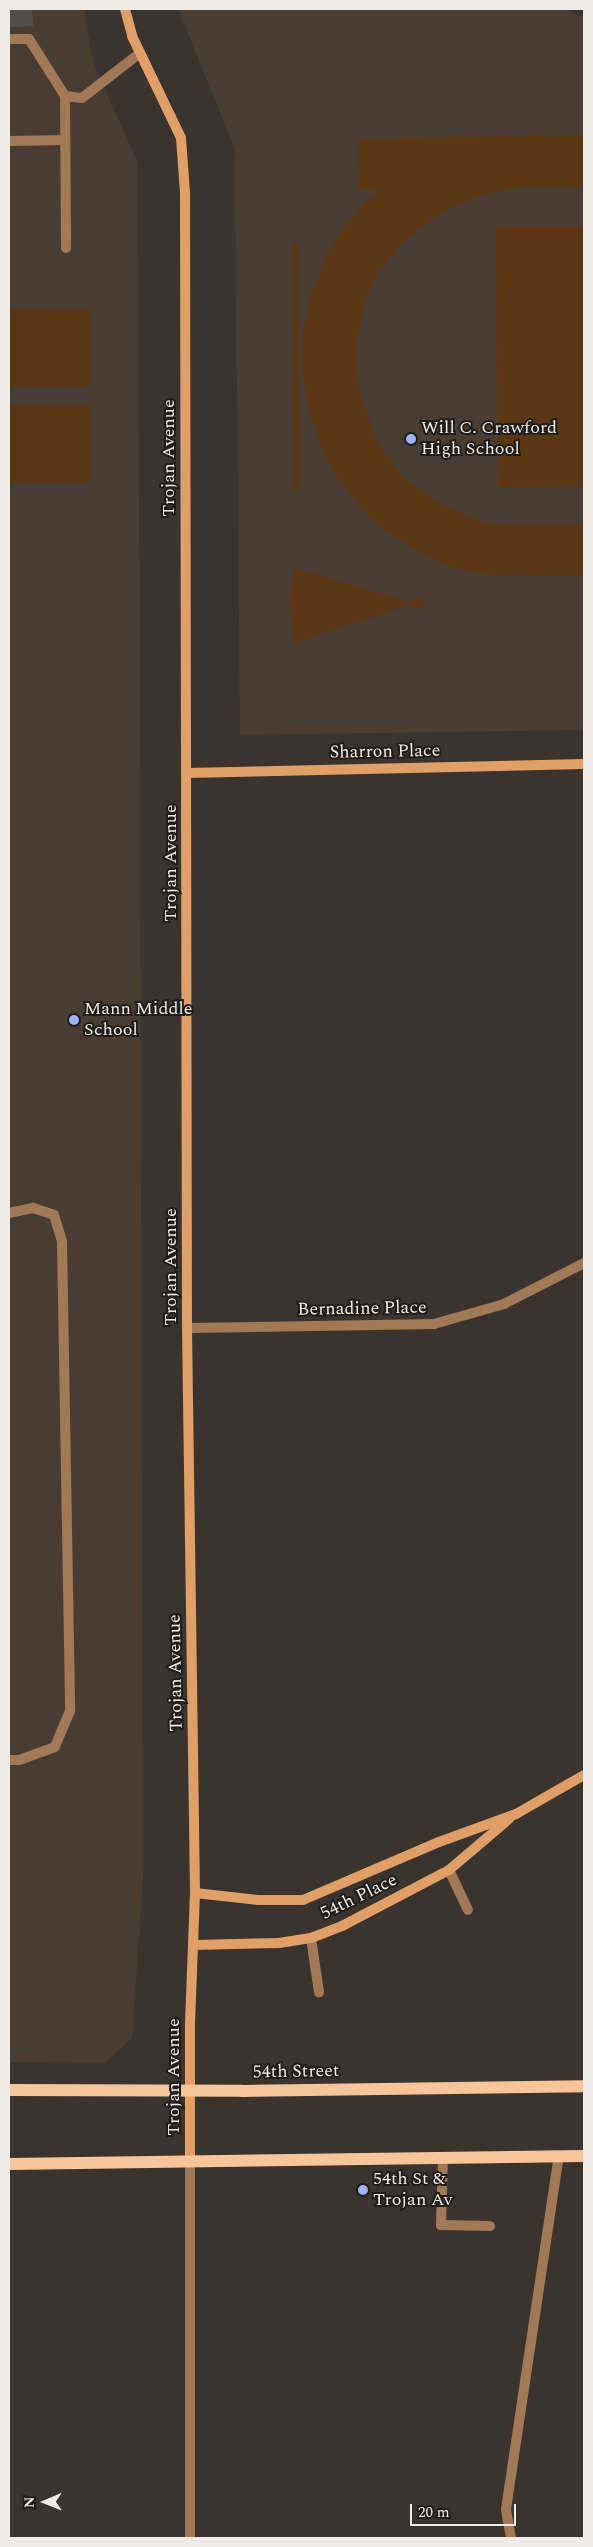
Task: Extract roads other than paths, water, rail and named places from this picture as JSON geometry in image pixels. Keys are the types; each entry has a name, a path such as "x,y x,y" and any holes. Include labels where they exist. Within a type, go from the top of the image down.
{"main road":[{"name":"54th Street","path":"9,2090 190,2089 242,2091 584,2086"},
{"path":"9,2164 584,2156"}],"street":[{"name":"Trojan Avenue","path":"125,9 132,36 181,138 185,192 188,1328 195,1893 190,2089 190,2538"},
{"path":"9,39 29,39 65,96 66,248"},
{"path":"65,96 82,98 140,53"},
{"path":"9,141 65,140"},
{"name":"Sharron Place","path":"187,773 584,764"},
{"path":"9,1213 33,1208 54,1215 62,1242 70,1710 55,1747 19,1760 9,1760"},
{"name":"Bernadine Place","path":"188,1328 434,1324 504,1304 584,1262"},
{"name":"54th Place","path":"193,1945 279,1943 311,1938 342,1926 448,1870 516,1814 584,1775"},
{"name":"54th Place","path":"195,1893 258,1900 303,1900 439,1842 516,1814"},
{"path":"448,1870 468,1910"},
{"path":"311,1938 319,1992"},
{"path":"511,2538 506,2509 560,2156"},
{"path":"443,2158 441,2225 490,2226"}],"place":[{"name":"Will C. Crawford High School","path":"411,439"},
{"name":"Mann Middle School","path":"74,1020"},
{"name":"54th St & Trojan Av","path":"363,2190"}]}
